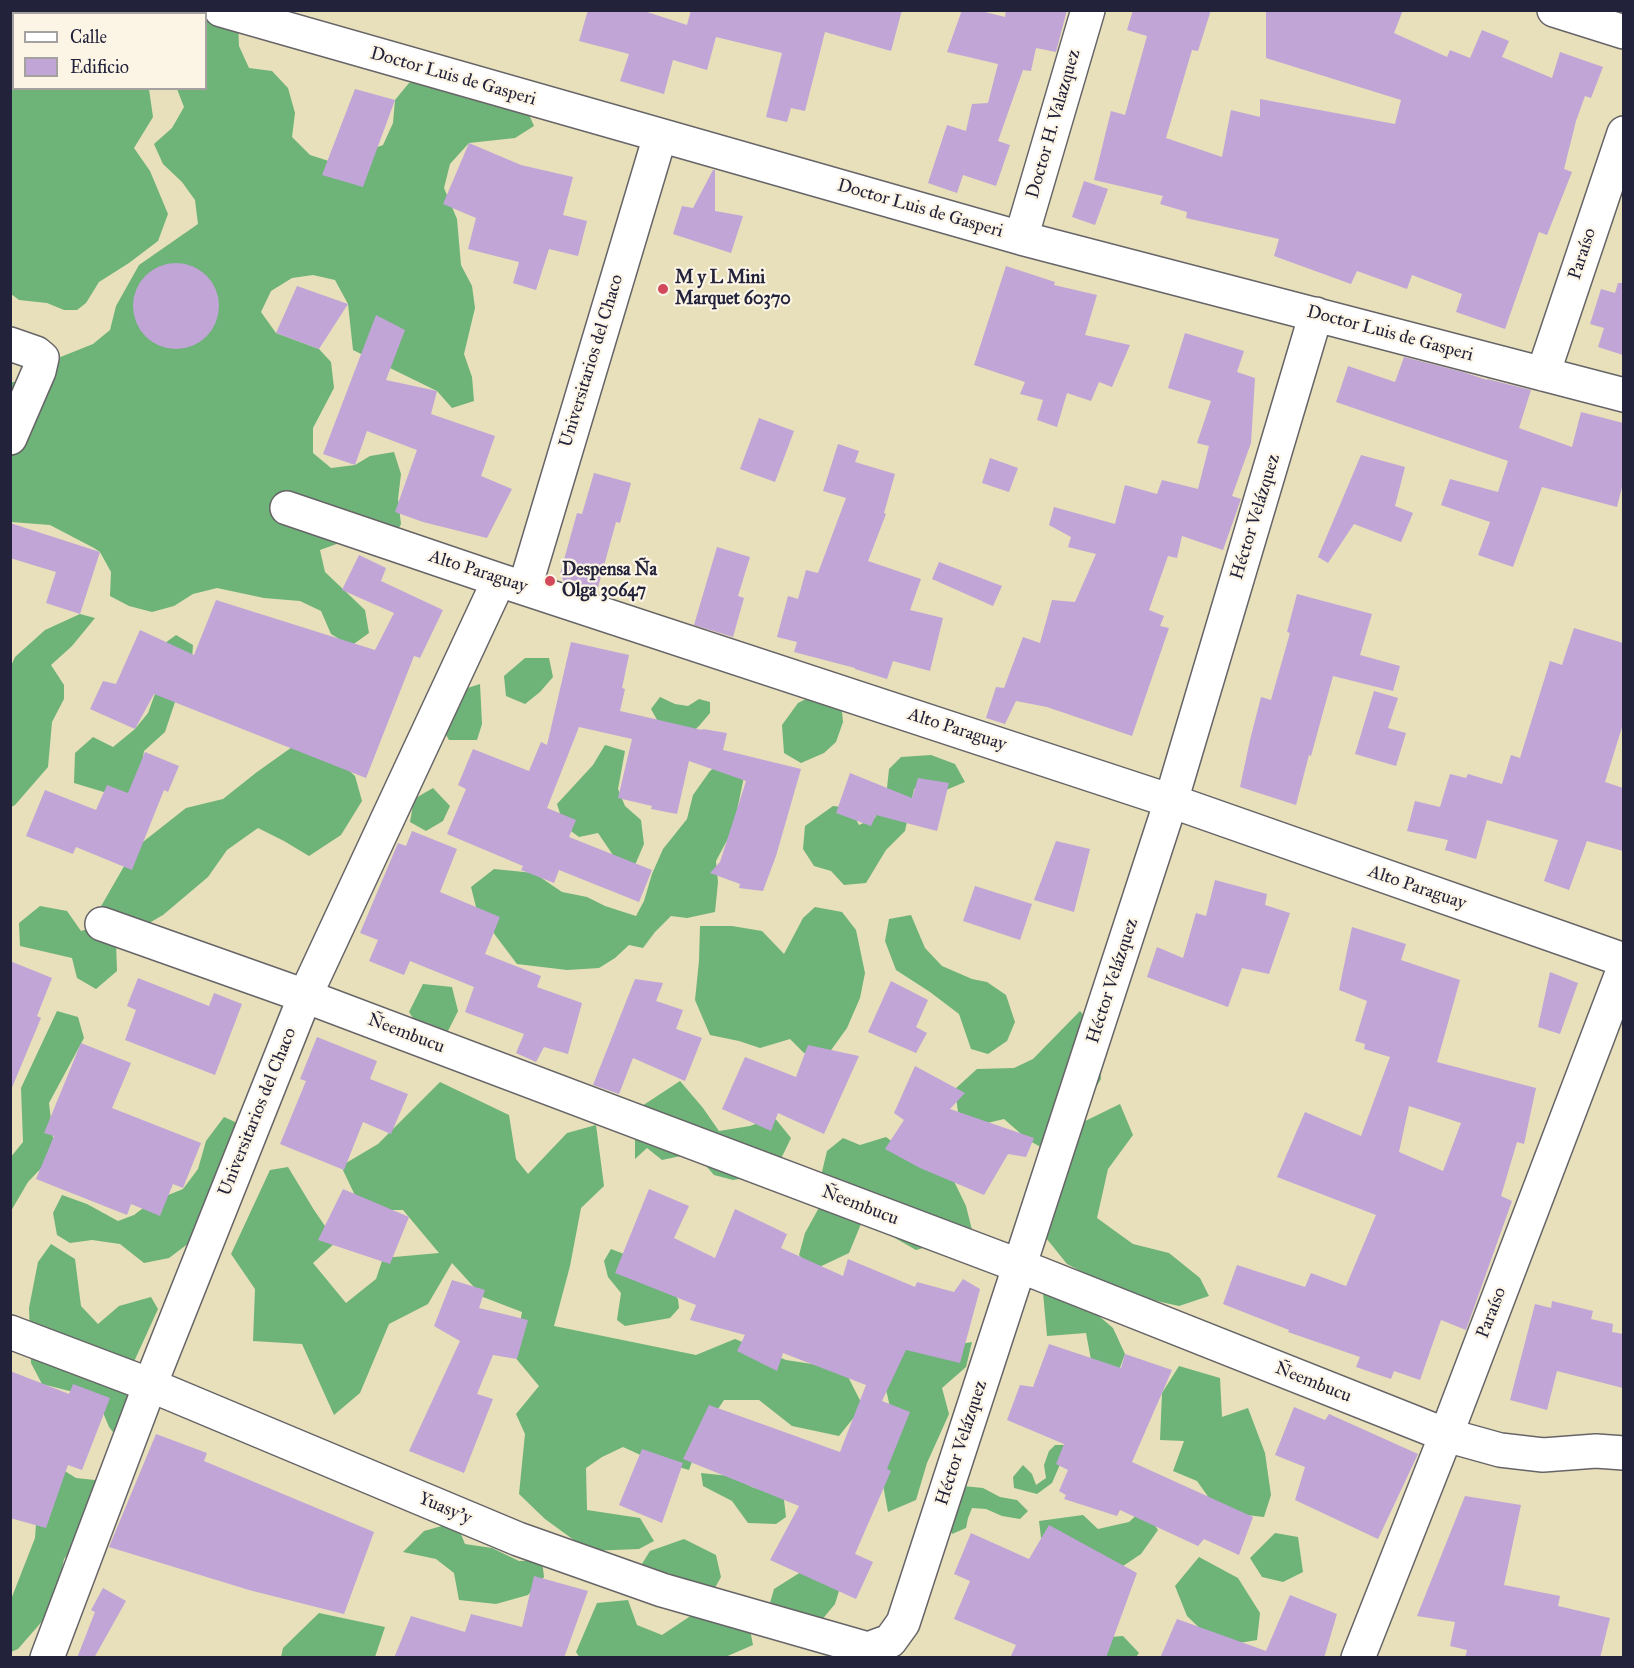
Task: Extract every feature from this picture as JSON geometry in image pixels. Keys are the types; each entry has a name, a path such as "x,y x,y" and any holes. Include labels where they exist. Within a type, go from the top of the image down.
{"street":[{"name":"Doctor Luis de Gasperi","path":"220,10 1021,238 1623,395"},
{"name":"Doctor H. Valazquez","path":"1021,238 1088,10"},
{"path":"1554,10 1623,32"},
{"name":"Paraíso","path":"1544,374 1623,133"},
{"name":"Universitarios del Chaco","path":"47,1658 150,1385 304,996 512,583 660,136"},
{"name":"Héctor Velázquez","path":"890,1641 903,1623 1171,801 1316,314"},
{"path":"10,344 30,350 42,358 10,438"},
{"name":"Alto Paraguay","path":"287,508 1171,801 1623,960"},
{"name":"Ñeembucu","path":"102,924 304,996 1020,1266 1446,1435 1500,1450 1543,1455 1596,1451 1623,1453"},
{"name":"Paraíso","path":"1358,1658 1446,1435 1623,968"},
{"name":"Yuasy'y","path":"10,1332 150,1385 518,1539 662,1590 868,1649 890,1641"}],"green space":[{"path":"60,10 128,10 128,12 59,12"},
{"path":"165,10 228,11 238,23 239,46 249,68 272,71 288,88 295,113 292,137 310,155 335,163 383,145 393,123 395,100 409,83 433,79 524,103 534,126 515,138 469,143 450,164 444,188 457,219 461,265 472,286 475,308 464,354 472,377 474,401 452,408 437,391 353,350 348,304 335,280 313,275 292,278 271,291 261,312 276,333 319,349 331,362 334,388 313,428 313,453 331,468 355,465 370,456 394,452 401,474 398,499 401,524 391,544 342,542 320,550 325,572 365,610 369,633 351,646 331,634 321,611 300,601 264,598 217,588 193,594 174,606 152,612 129,606 110,596 111,572 100,552 50,525 11,522 11,382 34,383 48,362 93,344 110,330 116,306 139,265 198,224 195,200 182,182 163,164 154,144 172,128 184,107 177,90 207,90 207,12 162,12"},
{"path":"12,46 12,90 149,90 153,117 134,148 150,171 168,214 158,241 99,282 86,303 77,310 64,310 47,303 19,300 11,294 10,47"},
{"path":"80,614 95,618 72,646 51,665 64,685 64,699 52,722 48,767 11,807 10,668 15,657 45,630"},
{"path":"176,635 193,645 191,673 175,702 165,732 144,751 139,781 127,799 74,783 75,753 93,737 113,747 135,729 148,713 160,680 161,646"},
{"path":"525,658 549,658 553,677 525,704 506,696 504,676"},
{"path":"480,684 482,724 477,740 449,740 437,719 452,693"},
{"path":"822,691 841,701 843,722 836,742 824,753 801,763 784,753 782,725 798,703"},
{"path":"660,697 675,704 688,706 699,699 710,702 710,713 689,735 661,727 651,709"},
{"path":"295,745 326,749 355,776 362,801 341,835 309,856 258,828 227,850 208,877 163,915 123,938 100,908 134,849 186,808 223,799"},
{"path":"605,745 625,751 618,789 625,806 641,820 644,844 635,865 617,861 598,833 579,837 564,826 557,804 593,765"},
{"path":"731,754 744,777 733,829 716,861 718,882 715,912 687,918 671,916 643,948 629,945 599,968 567,970 517,964 477,911 471,887 494,869 534,873 562,892 587,897 605,906 636,916 644,901 663,849 687,819 693,795 710,771"},
{"path":"931,755 955,764 965,782 946,790 930,780 914,789 905,831 886,850 866,883 844,885 831,871 814,866 803,849 805,826 833,806 850,808 859,825 875,818 887,788 889,769 901,757"},
{"path":"433,788 450,806 443,821 426,831 410,822 414,799"},
{"path":"40,906 67,911 81,931 97,926 116,942 117,971 96,989 77,978 72,958 20,946 19,923"},
{"path":"815,907 842,912 856,930 865,973 860,998 847,1028 829,1053 804,1053 790,1039 760,1048 710,1035 695,1000 700,926 732,926 762,931 784,954 803,918"},
{"path":"911,915 925,948 942,966 972,979 987,982 1006,995 1015,1022 1007,1041 988,1054 971,1049 959,1014 896,970 885,941 889,919"},
{"path":"423,984 452,987 458,1011 447,1033 423,1033 409,1012"},
{"path":"57,1011 78,1017 84,1038 49,1103 54,1147 48,1161 28,1182 11,1211 10,1158 23,1142 21,1088"},
{"path":"1080,1011 1097,1031 1101,1079 1077,1118 1048,1151 1028,1140 1004,1119 983,1124 958,1112 955,1089 977,1069 1014,1068 1033,1059"},
{"path":"680,1081 719,1131 750,1126 774,1117 791,1138 778,1165 751,1177 733,1180 714,1175 697,1156 681,1156 662,1160 647,1148 635,1159 635,1134 642,1106"},
{"path":"440,1082 509,1115 516,1159 528,1174 567,1133 596,1125 604,1186 581,1208 570,1266 554,1326 696,1355 735,1339 786,1360 844,1369 863,1406 839,1436 792,1426 759,1400 724,1400 702,1433 689,1470 645,1457 623,1447 586,1468 587,1510 640,1518 654,1541 639,1549 589,1551 545,1519 519,1494 525,1434 516,1414 539,1386 514,1356 522,1312 483,1297 452,1263 428,1304 389,1324 360,1393 334,1415 302,1344 253,1341 255,1289 231,1254 270,1170 288,1167 336,1242 313,1263 346,1303 376,1279 383,1258 439,1253 403,1210 362,1210 341,1166 378,1144"},
{"path":"1120,1104 1133,1135 1108,1169 1097,1218 1133,1244 1169,1253 1200,1278 1209,1296 1179,1306 1125,1294 1067,1264 1034,1223 1075,1126"},
{"path":"224,1117 244,1126 189,1243 169,1258 144,1263 120,1244 92,1240 70,1243 57,1235 53,1213 62,1195 87,1204 118,1221 134,1215 151,1202 183,1189 198,1169 206,1141"},
{"path":"886,1137 906,1152 951,1175 966,1206 973,1234 916,1250 888,1234 861,1224 849,1253 813,1270 799,1255 805,1233 821,1204 821,1176 827,1151 843,1138 860,1145"},
{"path":"51,1244 75,1259 81,1306 98,1324 119,1306 151,1297 158,1309 127,1377 132,1409 121,1442 109,1427 97,1398 42,1384 31,1363 29,1308 38,1262"},
{"path":"611,1249 624,1254 667,1287 678,1299 679,1308 670,1318 625,1326 617,1320 621,1293 608,1277 604,1261"},
{"path":"1043,1293 1079,1299 1113,1328 1125,1354 1115,1381 1092,1365 1086,1333 1047,1336"},
{"path":"972,1342 966,1367 942,1388 949,1414 927,1463 916,1500 888,1512 878,1458 894,1424 884,1381 900,1343 949,1346"},
{"path":"1179,1366 1220,1378 1222,1417 1248,1408 1265,1453 1271,1495 1264,1517 1219,1512 1197,1481 1173,1471 1184,1441 1160,1440 1162,1393"},
{"path":"18,1442 76,1478 104,1481 84,1534 64,1559 57,1594 45,1618 18,1649 11,1652 10,1602 35,1538 37,1509"},
{"path":"1055,1445 1065,1445 1064,1455 1052,1483 1037,1494 1014,1488 1013,1477 1023,1465 1032,1474 1036,1485 1046,1478 1044,1465 1049,1451"},
{"path":"701,1473 730,1476 754,1488 783,1492 786,1517 776,1524 748,1523 732,1501 703,1486"},
{"path":"963,1486 983,1488 1000,1497 1017,1500 1028,1511 1020,1519 1002,1516 986,1509 972,1508 966,1528 952,1534 948,1521"},
{"path":"1143,1509 1158,1530 1141,1554 1117,1570 1042,1546 1039,1521 1083,1515 1098,1529 1129,1522"},
{"path":"456,1522 465,1544 492,1548 519,1561 542,1560 544,1577 528,1595 496,1604 459,1600 454,1573 436,1559 403,1552 424,1531"},
{"path":"1275,1533 1298,1537 1303,1572 1283,1582 1262,1577 1250,1558"},
{"path":"684,1539 716,1555 721,1577 712,1593 683,1601 669,1573 635,1575 650,1551"},
{"path":"1199,1557 1238,1578 1260,1613 1257,1640 1227,1645 1212,1640 1187,1616 1175,1586"},
{"path":"804,1570 842,1581 835,1604 816,1627 765,1621 774,1589"},
{"path":"628,1600 637,1625 662,1635 692,1615 748,1619 753,1645 723,1658 580,1658 576,1652 597,1603"},
{"path":"319,1613 385,1627 375,1657 281,1657 283,1648"},
{"path":"1123,1636 1139,1653 1136,1657 1093,1657 1087,1639"}],"building":[{"path":"588,10 641,10 687,25 691,10 902,10 891,51 825,32 805,111 791,108 787,122 766,117 782,53 716,37 707,70 673,60 664,94 620,81 629,54 579,41"},
{"path":"962,10 977,10 1005,17 1006,10 1067,10 1056,52 1036,48 1031,71 1023,70 998,141 1010,145 996,186 963,175 957,193 928,183 947,125 966,131 972,104 988,103 998,64 947,52"},
{"path":"1133,10 1211,10 1198,51 1192,50 1166,138 1222,157 1231,110 1260,117 1260,99 1395,124 1401,100 1266,58 1266,10 1403,10 1394,33 1447,57 1450,50 1470,58 1482,30 1509,41 1502,57 1552,78 1560,52 1603,67 1591,98 1585,96 1576,121 1564,169 1572,172 1547,235 1539,232 1505,329 1456,312 1462,294 1412,275 1407,289 1357,271 1351,284 1274,256 1279,239 1186,218 1187,212 1160,204 1163,196 1094,180 1111,111 1125,115 1147,36 1127,30"},
{"path":"355,89 395,100 363,187 322,175"},
{"path":"469,143 521,165 573,177 563,215 587,221 578,256 549,249 536,290 513,283 519,262 468,249 476,218 443,204"},
{"path":"715,170 715,211 743,216 731,253 673,234 682,206 693,208"},
{"path":"1084,181 1108,189 1095,225 1072,217"},
{"path":"176,263 193,266 207,275 216,289 219,306 216,323 207,337 193,346 176,349 159,346 145,337 136,323 133,306 136,289 145,275 159,266"},
{"path":"1006,266 1055,282 1054,285 1097,295 1085,335 1130,345 1112,387 1099,382 1091,401 1067,393 1057,427 1037,420 1043,400 1020,394 1025,382 974,365"},
{"path":"1618,283 1623,283 1623,355 1598,347 1604,328 1590,324 1601,289 1615,293"},
{"path":"297,286 348,304 319,349 276,333"},
{"path":"376,315 405,330 386,380 437,391 431,414 495,436 481,476 512,489 487,538 423,522 395,512 417,450 367,431 355,465 323,454"},
{"path":"1185,333 1244,351 1237,372 1255,378 1251,443 1232,496 1241,499 1223,550 1182,536 1177,558 1168,556 1149,610 1164,616 1160,626 1169,628 1132,736 1047,707 1016,701 1005,724 986,718 996,687 1004,688 1023,637 1040,643 1052,600 1075,602 1096,554 1068,547 1071,537 1049,525 1054,507 1115,524 1125,485 1157,494 1162,480 1198,489 1209,446 1197,443 1211,401 1168,388"},
{"path":"1404,357 1531,390 1519,428 1572,447 1581,412 1623,423 1623,483 1617,507 1542,487 1513,567 1478,555 1490,522 1441,505 1450,479 1498,492 1508,461 1336,402 1348,366 1395,382"},
{"path":"759,418 794,431 775,482 740,469"},
{"path":"838,444 859,451 855,462 895,474 884,513 886,514 868,561 921,579 910,610 943,618 930,671 893,661 887,679 794,652 797,642 777,637 788,596 798,599 806,570 818,573 846,498 823,491"},
{"path":"1361,455 1405,467 1395,506 1413,513 1401,542 1354,524 1328,563 1318,557"},
{"path":"990,458 1018,468 1009,492 982,483"},
{"path":"594,473 631,483 620,523 616,522 597,591 564,582 560,574 577,513 582,514"},
{"path":"10,523 100,552 80,614 46,603 56,572 10,558"},
{"path":"717,547 750,557 738,596 744,598 733,637 694,625"},
{"path":"359,555 386,568 381,581 443,610 420,658 414,656 366,778 154,694 135,729 90,709 103,681 116,684 140,630 194,655 216,600 375,650 394,613 342,590"},
{"path":"939,562 1002,586 993,606 932,579"},
{"path":"1297,594 1372,614 1360,655 1400,666 1393,691 1333,676 1296,805 1240,787 1261,697 1271,700 1290,633 1287,632"},
{"path":"1574,628 1623,643 1623,724 1605,782 1623,788 1623,851 1587,841 1569,890 1544,881 1558,840 1487,820 1476,859 1445,850 1448,840 1407,831 1415,801 1440,807 1450,774 1466,778 1468,774 1502,784 1511,755 1520,758 1550,661 1562,665"},
{"path":"571,642 629,655 620,711 702,730 727,733 723,750 801,769 776,856 763,891 739,888 740,884 710,873 720,862 746,781 689,761 677,814 651,809 652,806 618,798 632,739 579,727 547,808 576,820 569,837 652,870 639,902 559,870 554,883 521,870 523,866 447,834 466,789 458,785 473,749 529,771 541,742 547,745"},
{"path":"1374,691 1398,698 1388,728 1406,733 1396,766 1355,754"},
{"path":"145,752 179,766 168,792 164,790 132,870 76,847 73,854 26,836 45,790 96,810 107,785 128,793"},
{"path":"850,773 912,798 918,778 949,783 937,831 876,815 871,826 836,813"},
{"path":"412,831 457,849 440,892 500,917 485,954 541,976 537,987 582,1003 568,1054 544,1047 536,1062 516,1053 524,1034 465,1012 474,987 410,961 404,975 369,961 378,940 360,933 398,843 406,846"},
{"path":"1056,841 1090,849 1074,912 1034,900"},
{"path":"1215,880 1267,894 1265,905 1290,913 1269,974 1242,968 1228,1007 1147,977 1157,947 1183,958 1196,913 1206,916"},
{"path":"975,886 1032,904 1020,940 963,921"},
{"path":"1352,927 1406,944 1401,960 1460,980 1437,1062 1536,1088 1524,1144 1517,1142 1501,1196 1512,1201 1466,1330 1441,1320 1420,1380 1394,1371 1391,1379 1356,1367 1360,1357 1288,1332 1289,1330 1223,1304 1237,1265 1305,1287 1311,1273 1346,1286 1376,1215 1277,1177 1305,1112 1361,1136 1390,1057 1364,1049 1365,1044 1355,1041 1367,1001 1339,990","holes":["1409,1106 1461,1123 1443,1171 1399,1152"]},
{"path":"10,961 52,978 37,1016 41,1018 11,1090"},
{"path":"1550,972 1578,983 1560,1034 1538,1027"},
{"path":"138,978 209,1006 214,993 242,1004 215,1075 125,1040 136,1010 127,1006"},
{"path":"635,979 663,983 656,1001 683,1010 676,1029 702,1038 685,1081 633,1058 619,1094 593,1085"},
{"path":"891,981 928,1000 916,1027 927,1033 916,1053 868,1032"},
{"path":"317,1037 377,1061 370,1079 408,1094 391,1134 363,1122 344,1170 280,1144 306,1081 300,1079"},
{"path":"81,1043 131,1063 112,1108 201,1143 183,1188 173,1184 160,1216 131,1204 127,1215 36,1179 54,1136 44,1133"},
{"path":"808,1045 859,1056 824,1134 778,1113 771,1131 722,1109 745,1057 796,1077"},
{"path":"915,1066 965,1093 950,1109 1034,1138 1026,1157 1008,1154 984,1195 920,1168 885,1149 904,1120 894,1113"},
{"path":"343,1189 409,1217 390,1264 318,1240"},
{"path":"649,1189 689,1206 674,1238 715,1258 735,1209 787,1234 781,1248 843,1276 848,1259 915,1287 917,1282 954,1292 963,1279 980,1289 960,1363 906,1350 882,1401 910,1412 887,1469 891,1471 855,1554 873,1562 856,1599 770,1560 799,1506 683,1459 709,1405 840,1452 866,1385 783,1353 777,1371 737,1351 745,1335 690,1320 696,1305 615,1273"},
{"path":"452,1280 485,1290 479,1308 528,1320 517,1359 493,1355 477,1394 493,1399 464,1473 409,1451 460,1341 434,1326"},
{"path":"1552,1301 1593,1311 1591,1319 1613,1324 1612,1332 1623,1334 1623,1388 1557,1371 1547,1410 1510,1400 1535,1304 1551,1308"},
{"path":"1049,1344 1121,1368 1125,1354 1172,1370 1132,1462 1253,1517 1239,1555 1204,1539 1198,1546 1120,1510 1117,1516 1064,1499 1066,1495 1059,1491 1068,1470 1056,1464 1064,1444 1007,1420 1020,1385 1033,1387"},
{"path":"10,1371 69,1394 73,1384 110,1398 82,1470 68,1465 46,1528 10,1518"},
{"path":"1294,1407 1325,1420 1329,1414 1418,1454 1378,1539 1295,1500 1305,1467 1275,1455"},
{"path":"156,1434 207,1453 204,1461 374,1532 344,1614 249,1590 109,1547"},
{"path":"642,1449 683,1463 662,1523 619,1505"},
{"path":"1465,1496 1521,1505 1504,1585 1560,1596 1558,1606 1610,1618 1600,1658 1465,1658 1467,1650 1450,1646 1455,1622 1417,1616"},
{"path":"1049,1525 1137,1573 1106,1658 1010,1658 1016,1645 954,1619 970,1581 954,1574 971,1533 1029,1559"},
{"path":"534,1576 588,1591 564,1658 394,1658 411,1616 465,1632 471,1614 522,1627"},
{"path":"103,1588 126,1601 94,1658 77,1658 95,1612 91,1610"},
{"path":"1290,1595 1337,1614 1324,1658 1160,1658 1177,1619 1266,1651"}],"place":[{"name":"M y L Mini Marquet 60370","path":"663,289"},
{"name":"Despensa Ña Olga 30647","path":"550,581"}]}
